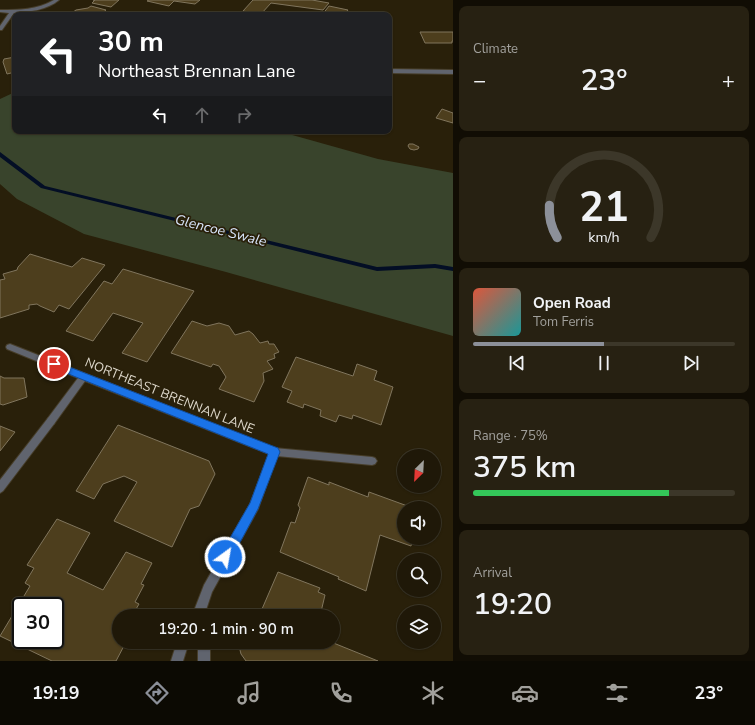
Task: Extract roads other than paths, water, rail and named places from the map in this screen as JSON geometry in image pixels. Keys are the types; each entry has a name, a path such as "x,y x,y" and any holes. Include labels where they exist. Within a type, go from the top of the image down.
{"street":[{"path":"0,11 12,12 31,10 51,4 58,0"},
{"path":"0,29 12,12"},
{"path":"392,71 453,72"},
{"name":"NORTHEAST BRENNAN LANE","path":"10,347 274,452 372,462"},
{"path":"0,488 52,421 84,376"},
{"path":"201,609 208,589 254,506 274,452"},
{"path":"177,661 181,649"},
{"path":"204,649 204,661"}],"waterway":[{"name":"Glencoe Swale","path":"0,154 43,187 377,269 435,266 453,269"}]}
